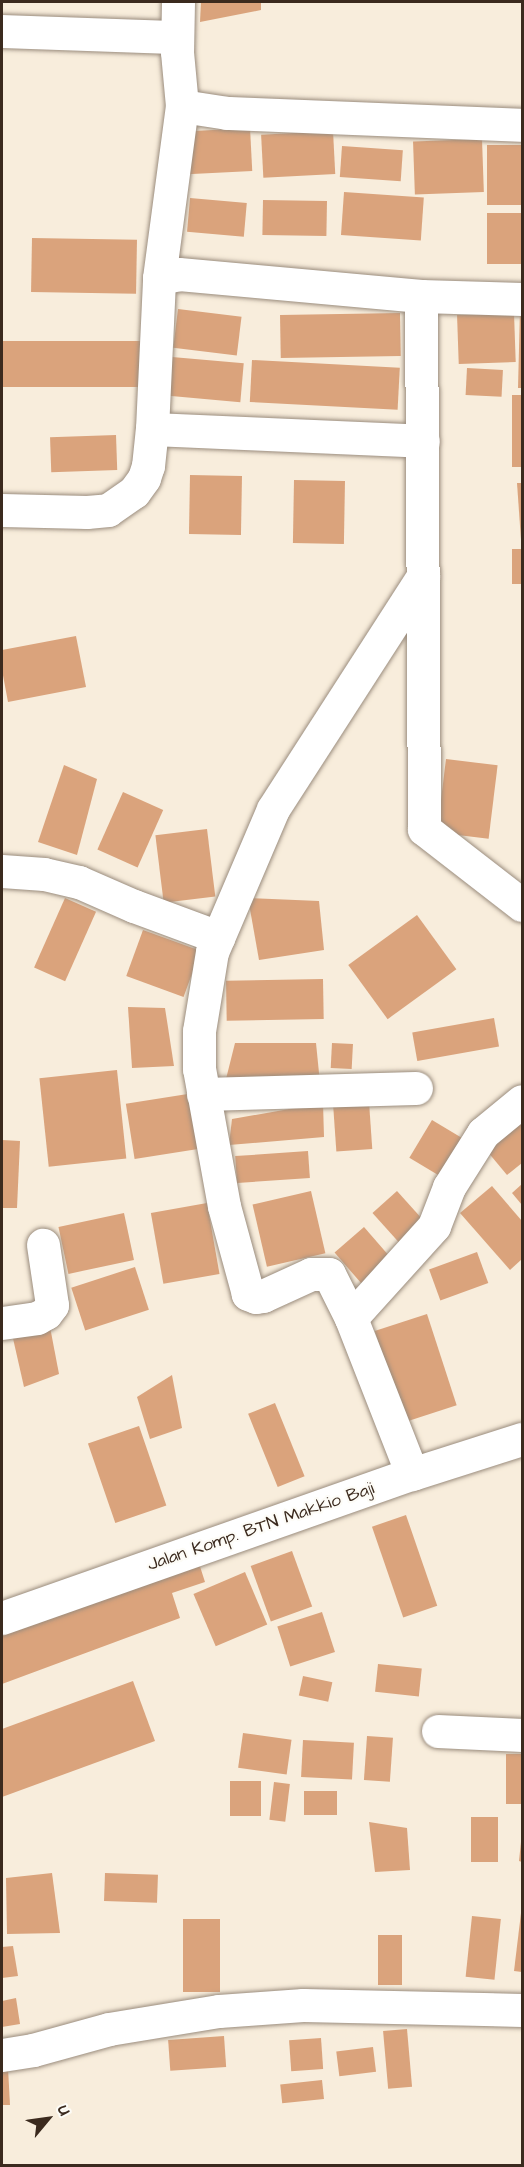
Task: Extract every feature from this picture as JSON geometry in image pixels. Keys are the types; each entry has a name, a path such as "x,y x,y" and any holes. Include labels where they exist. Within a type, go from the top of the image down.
{"street":[{"path":"2,510 65,512 108,510 134,492 144,478 148,466 152,429 159,278 182,106 177,37 178,2"},
{"path":"2,31 177,37"},
{"path":"182,106 227,113 522,125"},
{"path":"159,278 179,274 421,296 522,299"},
{"path":"421,296 424,829 522,905"},
{"path":"152,429 423,441"},
{"path":"412,1474 351,1318 329,1274 311,1274 263,1296 256,1297 248,1294 224,1206 203,1094 199,1069 199,1031 212,952 273,808 423,576"},
{"path":"2,871 44,874 79,882 134,906 218,937"},
{"path":"203,1094 416,1089"},
{"path":"351,1318 434,1226 456,1175 483,1133 522,1101"},
{"path":"2,1323 37,1318 46,1313 52,1305 43,1245"},
{"name":"Jalan Komp. BTN Makkio Baji","path":"2,1618 412,1474 522,1439"},
{"path":"438,1731 522,1735"},
{"path":"2,2055 33,2050 109,2029 219,2011 303,2005 522,2010"}],"building":[{"path":"201,2 261,2 261,10 200,22"},
{"path":"250,128 252,171 187,174 185,131"},
{"path":"333,131 335,174 263,178 261,135"},
{"path":"482,139 484,192 415,194 413,141"},
{"path":"487,145 522,145 522,205 487,205"},
{"path":"342,146 403,150 401,181 340,177"},
{"path":"344,192 424,198 421,240 341,235"},
{"path":"190,198 247,203 244,237 187,232"},
{"path":"263,200 327,201 326,236 262,235"},
{"path":"487,213 522,213 522,264 487,264"},
{"path":"32,238 137,240 136,294 31,292"},
{"path":"178,309 242,317 237,356 173,348"},
{"path":"520,309 522,309 522,388 518,388"},
{"path":"400,313 401,356 281,358 280,315"},
{"path":"514,313 516,362 459,364 457,315"},
{"path":"2,341 142,341 142,387 2,387"},
{"path":"172,357 244,363 240,402 169,396"},
{"path":"252,360 400,368 398,410 250,402"},
{"path":"467,368 503,370 502,397 466,395"},
{"path":"512,395 522,395 522,467 512,467"},
{"path":"116,435 117,470 51,472 50,437"},
{"path":"190,475 242,476 241,535 189,534"},
{"path":"294,480 345,481 344,544 293,543"},
{"path":"517,483 522,483 522,540 521,540"},
{"path":"512,549 522,549 522,584 512,584"},
{"path":"76,636 86,687 8,702 2,670 2,650"},
{"path":"446,759 498,765 489,839 437,832"},
{"path":"64,765 97,779 77,855 38,842"},
{"path":"123,792 163,810 138,867 97,850"},
{"path":"207,829 215,896 164,903 155,835"},
{"path":"65,898 96,912 65,981 34,967"},
{"path":"248,898 319,901 324,950 259,960"},
{"path":"417,915 456,969 388,1019 348,965"},
{"path":"143,930 200,951 184,997 126,976"},
{"path":"323,979 324,1019 227,1021 226,981"},
{"path":"128,1007 165,1008 174,1066 132,1068"},
{"path":"494,1018 499,1047 417,1061 412,1032"},
{"path":"235,1043 316,1043 320,1083 225,1083"},
{"path":"332,1043 353,1044 352,1069 331,1068"},
{"path":"117,1070 126,1159 49,1167 39,1078"},
{"path":"194,1093 203,1148 135,1159 126,1104"},
{"path":"369,1102 372,1149 336,1151 333,1105"},
{"path":"323,1103 324,1137 229,1145 232,1119"},
{"path":"432,1120 464,1139 441,1177 409,1158"},
{"path":"522,1122 522,1163 507,1175 487,1151"},
{"path":"2,1140 20,1141 17,1208 2,1208"},
{"path":"308,1151 310,1178 237,1183 235,1156"},
{"path":"522,1184 522,1205 512,1193"},
{"path":"492,1186 522,1221 522,1259 510,1270 460,1213"},
{"path":"311,1191 325,1253 267,1267 253,1204"},
{"path":"397,1191 424,1221 399,1243 372,1213"},
{"path":"207,1203 220,1274 163,1284 151,1213"},
{"path":"124,1213 134,1260 68,1274 58,1227"},
{"path":"364,1227 393,1260 363,1286 335,1253"},
{"path":"477,1252 488,1283 440,1300 429,1269"},
{"path":"135,1267 149,1310 85,1331 71,1288"},
{"path":"427,1314 457,1405 404,1422 375,1331"},
{"path":"50,1327 59,1374 24,1387 12,1334"},
{"path":"172,1375 182,1428 150,1439 137,1397"},
{"path":"275,1403 305,1476 278,1487 248,1414"},
{"path":"139,1426 166,1505 115,1523 88,1444"},
{"path":"406,1515 437,1606 403,1617 372,1527"},
{"path":"292,1551 312,1606 271,1621 251,1566"},
{"path":"196,1554 205,1582 172,1593 180,1618 2,1684 2,1621"},
{"path":"245,1572 267,1624 216,1646 193,1594"},
{"path":"322,1612 335,1652 290,1666 277,1627"},
{"path":"378,1664 422,1669 419,1696 375,1692"},
{"path":"303,1676 332,1682 328,1702 299,1696"},
{"path":"133,1681 155,1741 2,1797 2,1729"},
{"path":"243,1733 292,1740 287,1774 238,1768"},
{"path":"367,1736 393,1738 390,1782 364,1780"},
{"path":"303,1740 354,1743 352,1780 301,1777"},
{"path":"506,1754 522,1754 522,1804 506,1804"},
{"path":"230,1781 261,1781 261,1816 230,1816"},
{"path":"274,1782 290,1784 285,1822 269,1820"},
{"path":"304,1791 337,1791 337,1815 304,1815"},
{"path":"471,1817 498,1817 498,1862 471,1862"},
{"path":"369,1822 407,1828 410,1870 375,1872"},
{"path":"522,1842 522,1862 519,1861"},
{"path":"52,1873 60,1933 7,1934 6,1878"},
{"path":"105,1873 158,1875 157,1903 104,1901"},
{"path":"522,1913 522,1972 514,1971"},
{"path":"472,1916 501,1919 494,1980 466,1977"},
{"path":"183,1919 220,1919 220,1992 183,1992"},
{"path":"378,1935 402,1935 402,1985 378,1985"},
{"path":"13,1946 18,1976 2,1978 2,1947"},
{"path":"16,1998 20,2024 2,2027 2,2001"},
{"path":"407,2029 412,2087 388,2089 383,2031"},
{"path":"224,2036 226,2067 170,2071 168,2040"},
{"path":"321,2038 323,2069 291,2071 289,2040"},
{"path":"373,2047 376,2072 339,2076 336,2052"},
{"path":"8,2068 10,2105 2,2105 2,2069"},
{"path":"322,2080 324,2099 282,2103 280,2084"}]}
